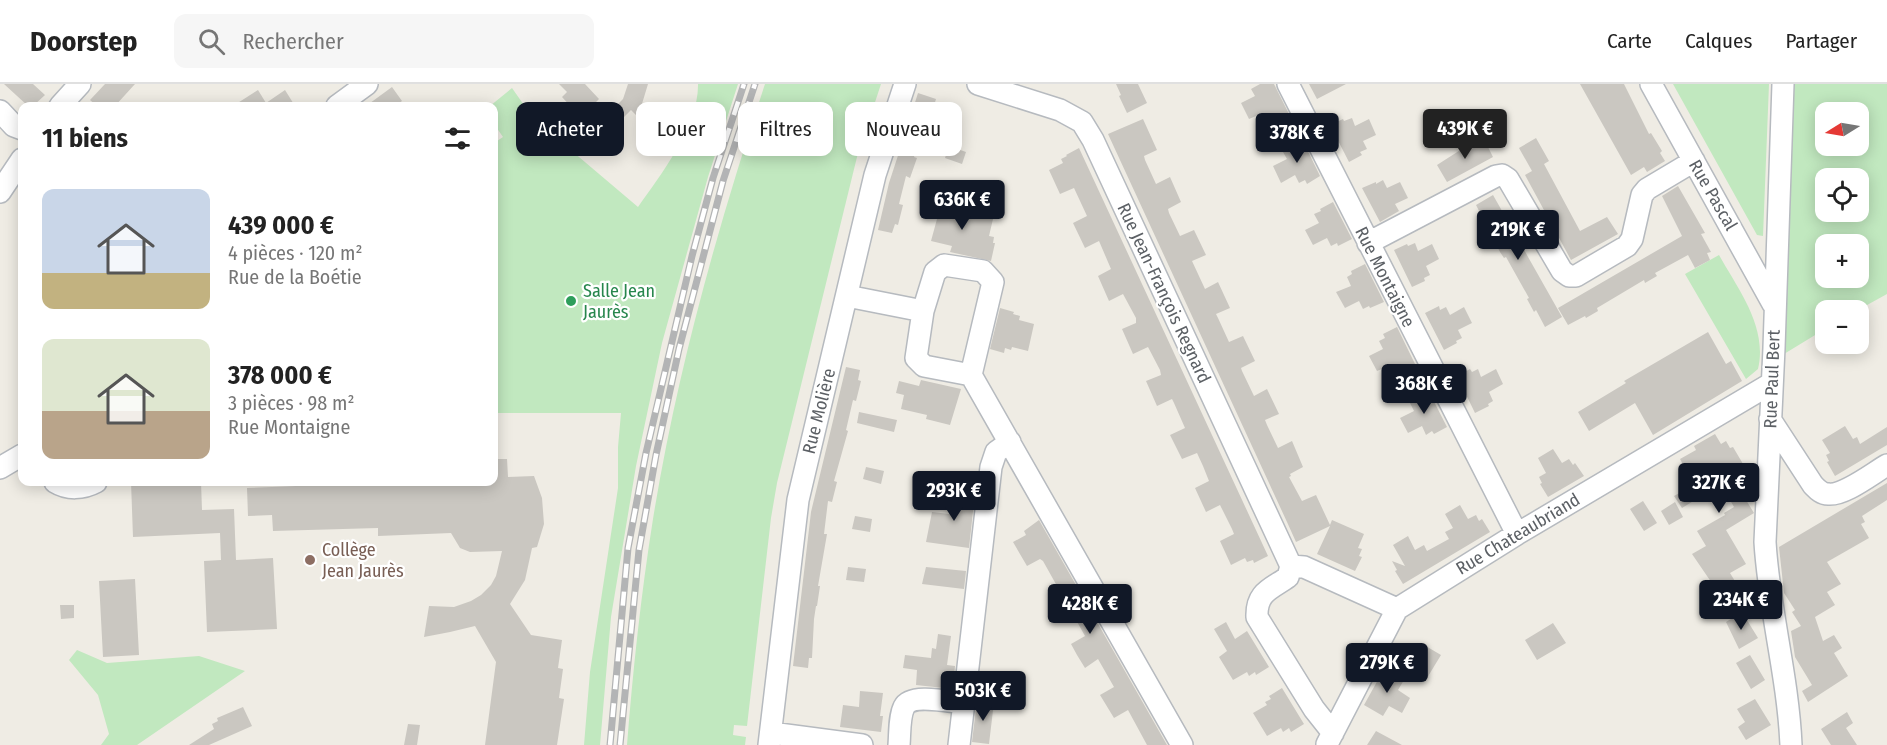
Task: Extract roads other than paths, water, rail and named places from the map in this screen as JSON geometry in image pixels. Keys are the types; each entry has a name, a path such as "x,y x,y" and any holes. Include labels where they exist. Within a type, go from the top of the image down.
{"street":[{"path":"64,102 80,84"},
{"path":"342,102 367,84"},
{"name":"Rue Molière","path":"770,739 796,511 875,175 905,84"},
{"name":"Rue Jean-François Regnard","path":"978,84 1060,110 1082,122 1093,140 1291,566"},
{"name":"Rue Montaigne","path":"1288,84 1517,534"},
{"name":"Rue Pascal","path":"1651,84 1774,306"},
{"name":"Rue Paul Bert","path":"1783,84 1765,553 1785,674 1791,745"},
{"path":"0,111 18,128"},
{"path":"1368,243 1496,176 1502,175 1508,179 1562,271 1569,276 1576,276 1627,246 1632,239 1642,195 1647,189 1694,161"},
{"path":"0,192 18,165"},
{"path":"970,375 924,366 916,358 923,311 934,272 944,265 983,271 993,282 970,375 1182,745"},
{"path":"847,296 923,311"},
{"name":"Rue Chateaubriand","path":"1397,609 1517,534 1772,383"},
{"path":"1770,419 1813,485 1821,492 1839,493 1887,465"},
{"path":"959,745 991,467 996,452 1010,442"},
{"path":"0,468 18,458"},
{"path":"65,486 70,488 86,486"},
{"path":"1291,566 1304,567 1397,609 1330,739 1257,616 1256,605 1260,596 1288,577 1291,566"},
{"path":"899,745 903,709 909,701 919,699 964,703"},
{"path":"770,739 862,745"}],"railway":[{"path":"610,745 628,548 646,453 692,256 713,178 744,84"},
{"path":"620,745 639,550 656,455 679,349 723,181 755,84"}],"place":[{"name":"Salle Jean Jaurès","path":"571,301"},
{"name":"Collège Jean Jaurès","path":"310,560"}]}
